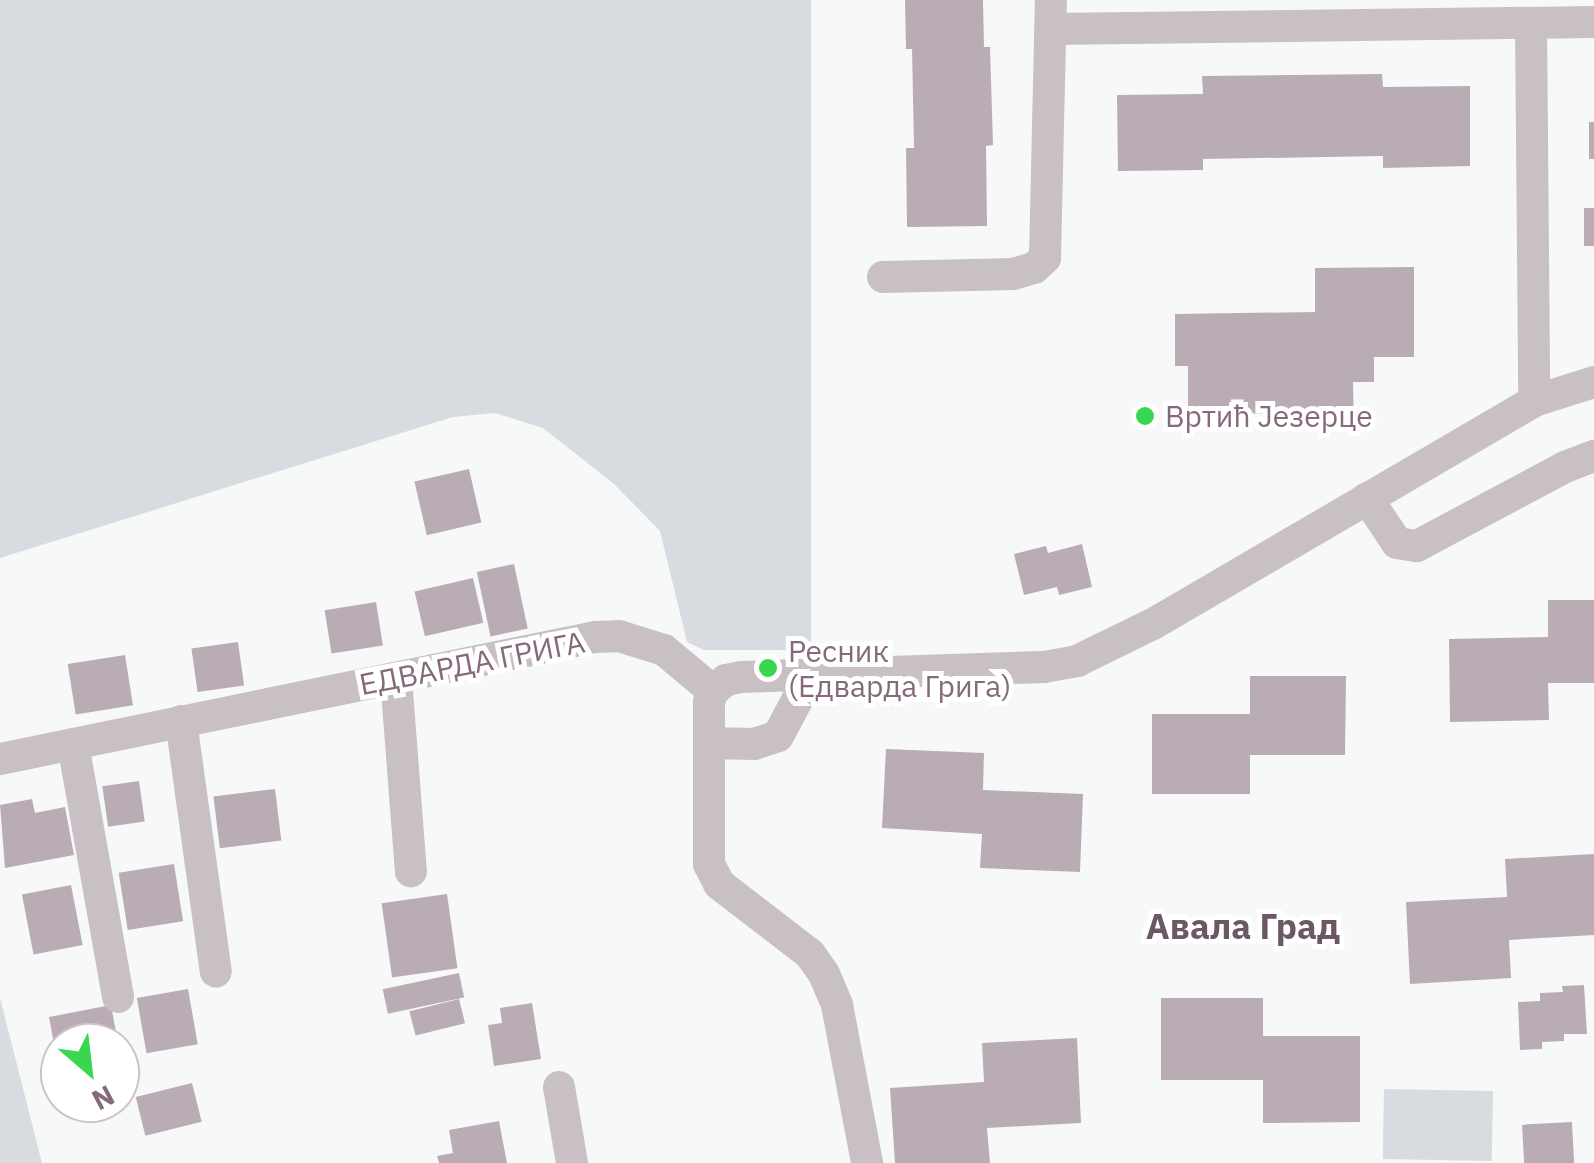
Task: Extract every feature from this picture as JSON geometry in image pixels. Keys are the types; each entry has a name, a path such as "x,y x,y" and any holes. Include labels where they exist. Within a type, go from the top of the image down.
{"street":[{"path":"883,276 1013,274 1034,268 1044,258 1051,15 1594,22"},
{"path":"1531,23 1534,401"},
{"path":"867,1163 837,1005 824,974 810,954 719,884 710,864 709,702 713,691 733,678 1044,667 1077,661 1124,641 1534,401 1594,382"},
{"path":"1367,498 1397,543 1417,546 1548,476 1594,456"},
{"name":"ЕДВАРДА ГРИГА","path":"0,759 546,645 620,636 664,650 713,691"},
{"path":"396,678 412,871"},
{"path":"710,744 754,744 778,736 809,678"},
{"path":"181,721 216,972"},
{"path":"74,744 118,997"},
{"path":"560,1087 572,1163"}],"shaded area":[{"path":"0,0 811,0 811,650 704,650 687,642 660,531 614,484 543,428 495,413 453,417 0,558"},
{"path":"0,998 42,1163 0,1163"},
{"path":"1384,1089 1493,1091 1492,1161 1383,1159"}],"building":[{"path":"905,0 983,0 984,47 990,47 993,145 986,146 987,226 907,227 906,148 914,148 912,49 906,49"},
{"path":"1382,74 1383,87 1470,86 1470,166 1383,168 1383,156 1203,159 1203,170 1118,171 1117,95 1203,94 1202,76"},
{"path":"1589,122 1594,122 1594,159 1589,159"},
{"path":"1584,208 1594,208 1594,246 1584,246"},
{"path":"1414,267 1414,357 1374,357 1374,382 1353,382 1354,426 1304,427 1304,413 1188,414 1188,366 1175,366 1175,314 1315,312 1315,268"},
{"path":"469,469 481,523 427,535 414,482"},
{"path":"1082,544 1092,587 1059,595 1057,587 1024,595 1014,554 1046,546 1048,553"},
{"path":"514,564 528,629 491,636 477,572"},
{"path":"473,578 483,623 425,636 415,591"},
{"path":"1548,600 1594,600 1594,683 1548,683 1549,720 1450,722 1449,639 1548,637"},
{"path":"376,602 383,645 332,654 325,610"},
{"path":"238,642 244,686 198,692 191,649"},
{"path":"125,655 133,705 76,714 68,664"},
{"path":"1250,676 1346,676 1345,755 1250,755 1250,794 1152,794 1152,714 1250,714"},
{"path":"886,749 984,753 983,790 1083,794 1080,872 980,868 982,834 882,828"},
{"path":"139,781 145,822 108,827 102,786"},
{"path":"275,789 281,841 220,848 213,797"},
{"path":"32,799 35,813 65,807 74,855 5,868 0,805"},
{"path":"1594,854 1594,935 1509,940 1511,978 1410,984 1406,902 1507,897 1505,859"},
{"path":"174,864 183,921 128,930 119,873"},
{"path":"71,885 83,945 34,954 22,895"},
{"path":"447,894 457,968 392,977 382,903"},
{"path":"459,973 464,997 388,1014 383,989"},
{"path":"1584,985 1587,1034 1564,1034 1564,1041 1542,1042 1542,1049 1520,1050 1518,1002 1540,1001 1540,993 1563,992 1562,986"},
{"path":"188,989 198,1044 147,1053 137,998"},
{"path":"1161,998 1263,998 1263,1036 1360,1036 1360,1122 1263,1123 1263,1080 1161,1080"},
{"path":"459,999 465,1023 416,1036 410,1011"},
{"path":"532,1003 541,1059 494,1066 488,1025 502,1023 500,1008"},
{"path":"111,1005 114,1023 50,1023 49,1017"},
{"path":"1077,1038 1081,1123 987,1128 990,1163 895,1163 890,1088 984,1082 982,1043"},
{"path":"192,1083 202,1122 145,1136 140,1096"},
{"path":"499,1121 507,1163 439,1163 437,1156 453,1153 449,1130"},
{"path":"1572,1122 1574,1163 1524,1163 1522,1125"}],"place":[{"name":"Вртић Језерце","path":"1145,416"},
{"name":"Ресник (Едварда Грига)","path":"768,668"}],"district":[{"name":"Авала Град","path":"1243,926"}]}
